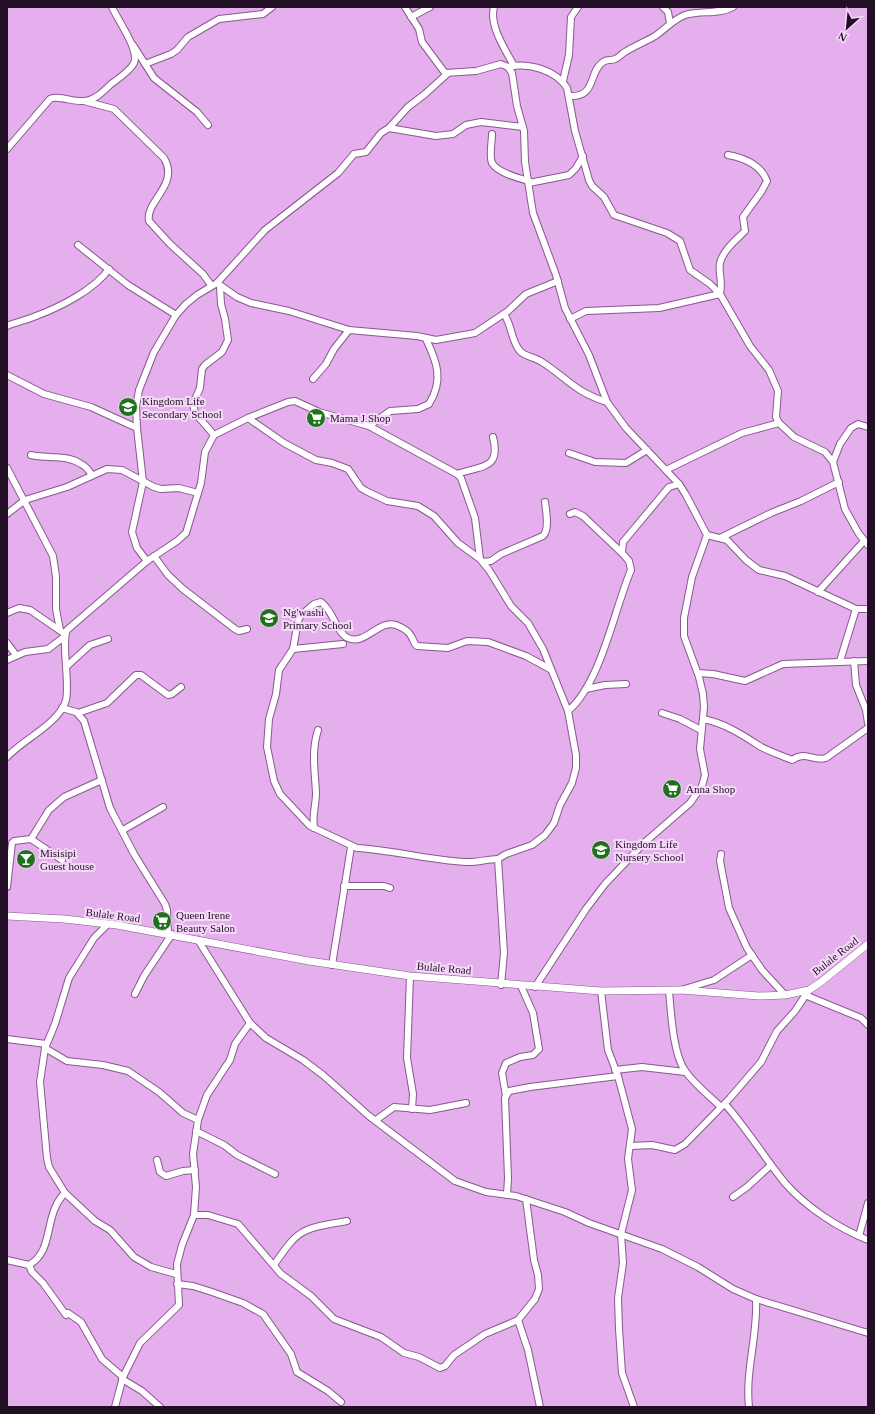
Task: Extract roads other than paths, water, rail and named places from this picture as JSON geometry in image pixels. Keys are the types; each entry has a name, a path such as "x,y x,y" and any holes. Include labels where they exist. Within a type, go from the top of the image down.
{"street":[{"path":"112,7 128,37 154,78 197,112 208,125"},
{"path":"145,64 171,54 177,50 188,37 220,19 262,14 272,7"},
{"path":"405,7 419,29 422,42 447,74"},
{"path":"412,17 430,7"},
{"path":"494,7 494,21 511,66 517,106 523,127 529,182 536,224 558,281 565,308 589,355 607,402 626,428 679,484 707,535 692,577 684,618 684,636 698,673 703,694 703,719 700,749 705,775 702,786 690,804 671,818 632,854 605,884 586,909 535,987"},
{"path":"563,81 570,55 571,17 578,7"},
{"path":"663,7 668,14 670,23"},
{"path":"569,96 580,95 589,88 598,68 603,62 616,59 624,52 656,35 670,23 687,14 724,11 733,7"},
{"path":"84,101 97,96 132,66 135,56 128,37"},
{"path":"147,561 137,548 132,532 140,503 143,482 136,407 142,381 158,344 176,315 197,295 216,285 265,230 343,169 354,154 366,152 381,133 389,128 408,107 447,74 476,71 499,64 537,68 552,74 563,81 567,88 573,122 590,184 604,197 613,214 667,233 680,241 691,272 710,284 720,294 750,346 770,370 778,392 776,417 778,423 794,437 825,452 833,462 845,510 866,543 818,592"},
{"path":"7,149 52,97 84,101 114,109 164,158 166,162 166,185 163,192 150,209 149,220 170,244 216,285 237,297 250,303 289,311 349,330 417,336 436,340 475,333 504,314 526,294 558,281"},
{"path":"389,128 436,136 453,134 466,125 481,122 523,127"},
{"path":"492,134 492,163 508,174 529,182 569,175 576,168 583,156"},
{"path":"720,294 722,282 720,262 727,250 745,231 743,217 767,181 759,169 746,160 728,155"},
{"path":"78,245 128,285 176,315"},
{"path":"7,326 44,313 90,288 102,279 109,269"},
{"path":"214,436 195,414 193,404 200,388 202,369 222,352 228,340 225,318 216,285"},
{"path":"570,319 586,311 662,307 720,294"},
{"path":"504,314 509,322 516,344 520,351 540,361 578,390 607,402"},
{"path":"313,379 326,364 334,349 349,330"},
{"path":"369,426 390,411 418,409 429,404 439,375 434,356 426,339"},
{"path":"7,375 44,394 91,407 137,428"},
{"path":"7,660 16,655 48,649 86,613 147,561 177,542 186,533 198,493 206,452 214,436 248,418 288,402 295,401 314,410 369,426 457,474 463,482 474,513 481,561"},
{"path":"248,418 284,443 316,460 332,463 348,469 361,488 366,491 387,501 418,506 434,516 458,543 481,561 488,569 511,606 528,624 543,649 568,711 572,727 576,768 572,783 560,805 554,823 545,835 532,845 506,854 498,859 475,863 350,847 333,835 305,823 280,794 274,780 267,747 269,719 276,694 278,676 293,649 298,621 301,615 314,604 321,602 336,620 342,634 351,639 357,639 384,625 395,624 409,632 417,646 448,648 467,641 488,642 522,654 550,669"},
{"path":"666,470 742,432 778,423"},
{"path":"833,462 840,444 851,428 858,424 868,427"},
{"path":"457,474 485,465 493,460 495,456 493,437"},
{"path":"569,453 595,462 626,463 647,450"},
{"path":"31,455 58,457 75,461 81,463 92,475"},
{"path":"7,468 53,556 56,577 56,609 63,634 68,666 66,700 62,708 7,758"},
{"path":"7,514 25,500 67,487 92,475 107,470 122,470 134,475 143,482 161,489 179,488 198,493"},
{"path":"722,537 771,512 801,501 839,482"},
{"path":"622,553 623,542 636,526 669,487 679,484"},
{"path":"488,569 491,561 501,554 545,533 546,502"},
{"path":"568,711 575,705 592,678 631,570 628,561 622,553 583,516 575,512 570,514"},
{"path":"707,535 722,537 759,570 778,573 856,609 868,609"},
{"path":"154,556 168,575 182,589 235,629 239,631 247,629"},
{"path":"481,561 491,561"},
{"path":"7,613 19,608 30,610 63,634"},
{"path":"840,661 856,609"},
{"path":"68,666 90,645 108,639"},
{"path":"7,643 16,655"},
{"path":"293,649 343,644"},
{"path":"854,661 856,684 866,710 868,723"},
{"path":"698,673 713,674 745,681 752,680 783,664 868,661"},
{"path":"78,713 107,703 136,675 141,675 168,695 172,694 181,687"},
{"path":"586,689 605,685 626,684"},
{"path":"62,708 78,713 84,721 102,780 106,800 123,830 134,854 165,904 167,910 170,934 144,976 135,994"},
{"path":"662,713 680,719 701,730"},
{"path":"703,719 720,723 751,739 758,746 792,760 796,757 804,755 821,759 826,758 868,728"},
{"path":"314,828 312,814 316,793 313,755 318,730"},
{"path":"31,839 49,810 64,797 102,780"},
{"path":"123,830 163,807"},
{"path":"7,887 12,843 14,841 31,839 62,860"},
{"path":"332,965 350,847"},
{"path":"721,854 720,861 729,908 752,955 762,970 785,995"},
{"path":"498,859 504,953 501,985"},
{"path":"344,886 384,886 390,888"},
{"name":"Bulale Road","path":"7,916 108,924 170,934 332,965 410,976 501,985 600,991 681,990 759,996 807,993 868,944"},
{"path":"108,924 94,938 69,978 55,1024 46,1046 40,1082 47,1158 49,1167 65,1193 84,1208 95,1221 110,1230 142,1262 158,1270 176,1274"},
{"path":"198,940 250,1023 272,1042 303,1060 323,1075 421,1157 455,1181 486,1192 526,1199 678,1256 733,1289 756,1299 868,1333"},
{"path":"681,990 714,980 752,955"},
{"path":"410,976 408,1058 413,1094 412,1109"},
{"path":"507,1195 506,1096 502,1073 506,1063 520,1057 533,1056 539,1049 533,1013 521,986"},
{"path":"600,991 604,1032 608,1050 618,1076 632,1129 631,1146 628,1159 631,1180 631,1199 621,1234 623,1263 618,1298 619,1353 625,1383 634,1407"},
{"path":"669,991 676,1043 685,1072 723,1106 750,1133 771,1165 786,1184 811,1207 868,1240"},
{"path":"631,1146 652,1145 675,1150 680,1149 723,1106 760,1062 777,1031 795,1011 807,993 861,1018 868,1025"},
{"path":"115,1407 122,1378 140,1343 179,1305 176,1274 179,1253 194,1215 195,1170 193,1154 198,1120 207,1095 230,1060 235,1044 250,1023"},
{"path":"7,1039 46,1046 67,1062 103,1065 128,1071 159,1092 174,1106 198,1120"},
{"path":"615,1070 642,1067 685,1072"},
{"path":"506,1096 512,1090 618,1076"},
{"path":"376,1120 394,1107 412,1109 440,1109 466,1103"},
{"path":"196,1131 224,1145 237,1156 275,1174"},
{"path":"157,1160 160,1172 166,1176 183,1171 195,1170"},
{"path":"733,1197 747,1187 771,1165"},
{"path":"7,1260 29,1265 40,1258 45,1247 54,1206 65,1193"},
{"path":"194,1215 208,1215 238,1224 281,1274 311,1296 334,1319 381,1337 404,1353 419,1357 440,1368 445,1366 454,1355 485,1334 518,1320 529,1308 539,1289 526,1199"},
{"path":"859,1236 868,1203"},
{"path":"274,1265 288,1245 301,1232 315,1227 347,1221"},
{"path":"29,1265 32,1272 43,1283 67,1314 81,1322 102,1359 122,1378 142,1391 160,1407"},
{"path":"178,1284 193,1286 212,1292 243,1303 263,1314 291,1354 297,1372 328,1391 342,1402"},
{"path":"749,1407 748,1395 750,1360 757,1315 756,1299"},
{"path":"518,1320 528,1350 540,1407"}],"place":[{"name":"Kingdom Life Secondary School","path":"128,407"},
{"name":"Mama J Shop","path":"316,418"},
{"name":"Ng'washi Primary School","path":"269,618"},
{"name":"Anna Shop","path":"672,789"},
{"name":"Kingdom Life Nursery School","path":"601,850"},
{"name":"Misisipi Guest house","path":"26,859"},
{"name":"Queen Irene Beauty Salon","path":"162,921"}]}
